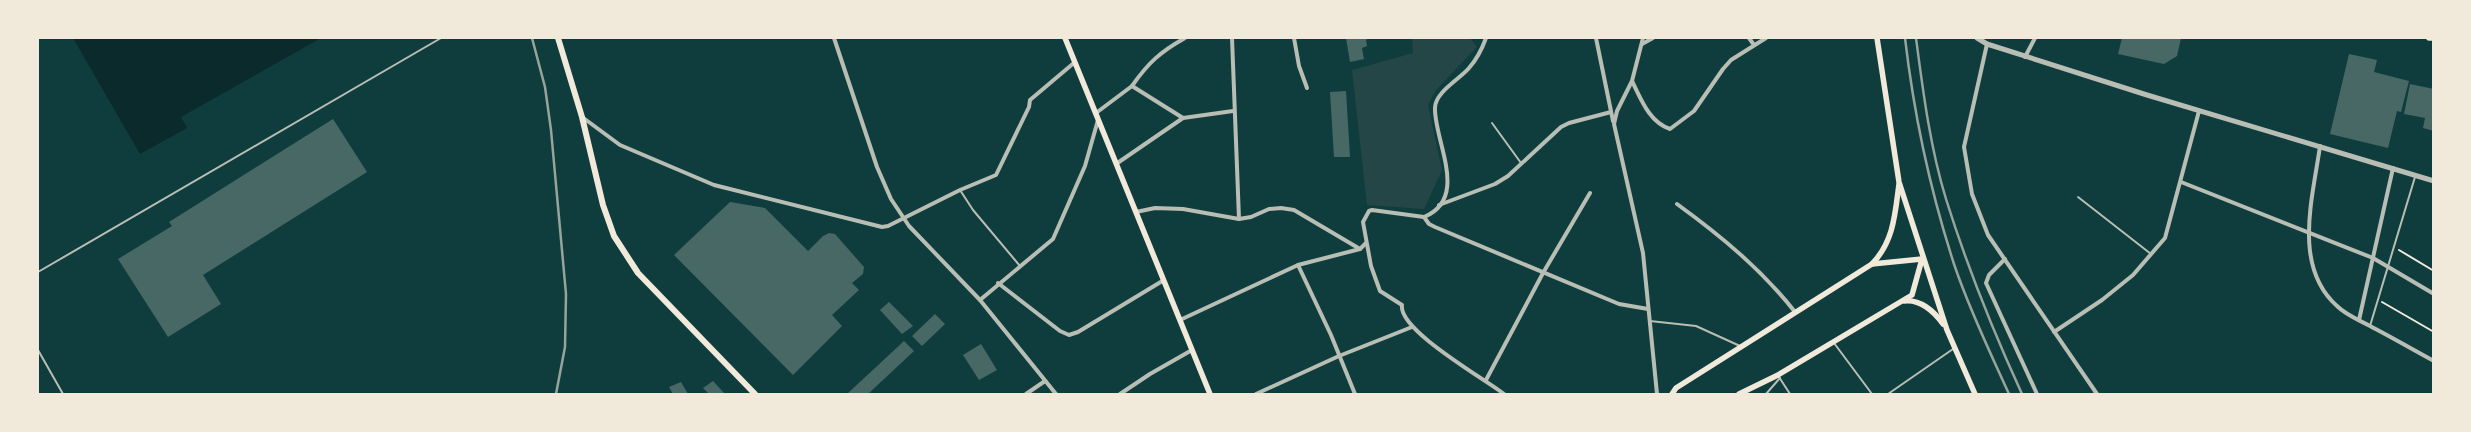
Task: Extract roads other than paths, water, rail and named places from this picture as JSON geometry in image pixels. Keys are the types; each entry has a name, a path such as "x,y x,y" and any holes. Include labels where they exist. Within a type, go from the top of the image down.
{"main road":[{"path":"558,38 582,117 603,205 614,236 638,273 755,394"},
{"path":"1065,38 1072,50 1098,120 1210,394"},
{"path":"1877,38 1899,182 1922,259 1947,330 1975,394"},
{"path":"1672,394 1676,388 1872,264 1883,253 1891,235 1899,182"},
{"path":"1872,264 1922,259"},
{"path":"1739,394 1779,376 1832,341 1912,295 1922,259"},
{"path":"1888,308 1906,300 1918,302 1937,316 1947,330"}],"street":[{"path":"834,38 877,167 891,199 904,219 980,300 1056,394"},
{"path":"1096,112 1132,86 1148,64 1165,49 1185,38"},
{"path":"1232,38 1233,111 1239,219"},
{"path":"1294,38 1299,66 1306,88"},
{"path":"1486,38 1479,54 1468,69 1437,98 1434,105 1436,124 1449,178 1446,193 1439,206 1431,214 1424,217 1369,211 1363,222 1371,266 1380,290 1402,305 1401,309 1412,327 1461,367 1486,380 1504,394"},
{"path":"1596,38 1643,253 1657,394"},
{"path":"1614,124 1617,111 1632,81 1643,38"},
{"path":"1641,45 1653,38"},
{"path":"1749,38 1754,45"},
{"path":"1632,81 1652,117 1661,126 1670,129 1694,110 1723,69 1766,38"},
{"path":"1977,38 1986,44 2025,57 2434,181"},
{"path":"2025,57 2035,38"},
{"path":"1986,44 1964,146 1972,194 1988,235 2097,394"},
{"path":"582,117 620,145 714,185 882,227 904,219 960,190 996,175 1018,132 1030,100 1075,62"},
{"path":"1132,86 1183,118"},
{"path":"1116,164 1183,118 1193,115 1233,111"},
{"path":"2054,332 2102,300 2152,255 2165,238 2199,111"},
{"path":"1439,206 1495,184 1561,127 1611,112"},
{"path":"980,300 998,283 1053,239 1085,166 1098,120"},
{"path":"2320,146 2309,232 2310,251 2316,276 2326,294 2341,309 2434,361"},
{"path":"2359,320 2393,168"},
{"path":"2181,182 2373,258 2388,265 2434,294"},
{"path":"1486,380 1543,273 1590,193"},
{"path":"1677,204 1752,263 1795,312"},
{"path":"1136,212 1155,208 1183,209 1239,219 1251,217 1270,209 1294,210 1360,250"},
{"path":"1424,217 1429,224 1435,227 1619,304 1648,308"},
{"path":"1180,320 1298,265 1360,250 1366,243"},
{"path":"2005,259 1989,275 1986,283 2037,394"},
{"path":"1298,265 1355,394"},
{"path":"998,283 1060,331 1069,335 1078,332 1164,280"},
{"path":"1256,394 1339,356 1412,327"},
{"path":"1120,394 1192,350"},
{"path":"1026,394 1045,381"}],"lane":[{"path":"38,272 442,38"},
{"path":"1492,123 1521,163"},
{"path":"2370,326 2416,175"},
{"path":"960,190 973,210 1020,266"},
{"path":"2078,197 2152,255"},
{"path":"1650,320 1696,326 1741,346"},
{"path":"1832,341 1872,394"},
{"path":"1888,394 1955,348"},
{"path":"38,350 63,394"},
{"path":"1766,394 1779,376 1790,394"}],"railway":[{"path":"532,38 545,87 551,130 566,294 565,347 556,394"},
{"path":"1905,38 1924,152 1945,236 1966,297 2009,394"},
{"path":"1916,38 1924,99 1940,179 1981,298 2022,394"}]}
